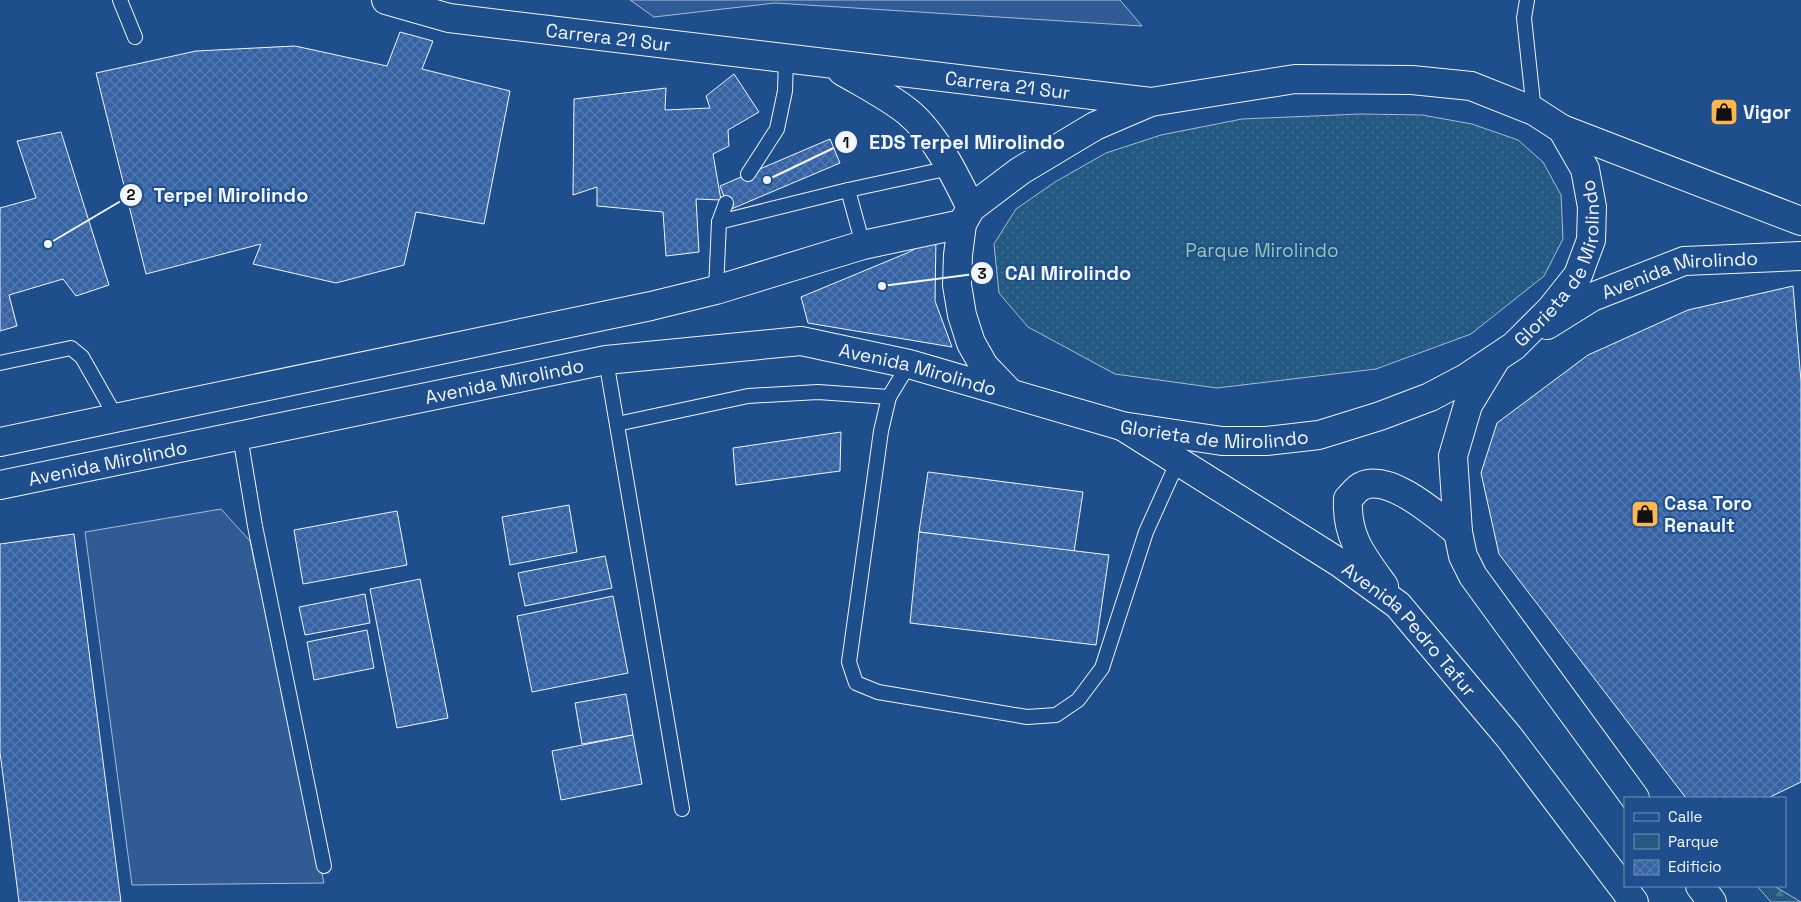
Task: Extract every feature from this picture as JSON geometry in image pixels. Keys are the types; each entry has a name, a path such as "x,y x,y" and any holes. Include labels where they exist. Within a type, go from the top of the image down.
{"main road":[{"name":"Carrera 21 Sur","path":"386,0 449,18 1151,102"},
{"name":"Carrera 21 Sur","path":"832,65 881,93 909,113 950,168 966,216"},
{"name":"Glorieta de Mirolindo","path":"1373,78 1471,86 1534,111 1562,128 1585,169 1592,207 1591,240 1578,275 1551,309 1505,352 1466,378 1430,397 1380,416 1319,435 1266,441 1222,441 1122,426 1010,393 984,366 971,343 962,315 957,285 958,255 966,216 1020,171 1095,126 1151,102 1295,79 1373,78"},
{"path":"1562,128 1801,221"},
{"path":"0,442 651,306 716,290 966,216"},
{"name":"Avenida Mirolindo","path":"1505,352 1592,297 1684,261 1801,256"},
{"name":"Avenida Mirolindo","path":"0,485 606,360 801,341 909,364 1010,393"},
{"path":"1505,352 1468,405 1453,456 1458,532 1463,556 1473,576 1634,797"},
{"name":"Avenida Pedro Tafur","path":"1122,426 1340,563 1398,605 1509,737 1634,902"},
{"path":"1398,605 1352,538 1347,516 1348,499 1361,486 1376,483 1396,489 1418,502 1458,532"},
{"path":"1701,887 1712,902"}],"lane":[{"path":"120,0 135,37"},
{"path":"1527,0 1524,18 1534,111"},
{"path":"748,174 777,129 785,91 786,58"},
{"path":"719,222 848,190 950,168"},
{"path":"848,190 863,245"},
{"path":"716,290 719,222 726,203"},
{"path":"0,363 71,348 82,357 116,417"},
{"path":"606,360 682,809"},
{"path":"909,364 889,396 881,431 849,662 856,683 878,692 1026,717 1056,715 1078,700 1102,668 1146,532 1178,461"},
{"path":"617,424 748,396 818,392 889,396"},
{"path":"240,436 255,526 324,866"}],"green space":[{"name":"Parque Mirolindo","path":"1361,114 1422,115 1472,124 1518,140 1543,162 1561,195 1563,239 1544,276 1471,334 1376,369 1217,388 1115,374 1028,327 999,293 994,244 1016,209 1055,182 1106,153 1161,135 1242,119"},
{"path":"1758,887 1776,887 1801,902 1771,902"}],"shaded area":[{"path":"630,0 1120,0 1142,26 775,3 654,17"},
{"path":"221,509 250,541 324,883 132,885 85,532"}],"building":[{"path":"400,32 433,41 422,69 510,91 484,224 416,212 404,265 336,283 253,264 261,244 146,274 96,73 196,51 295,46 387,66"},
{"path":"734,74 759,112 728,130 729,146 713,154 721,200 696,199 699,252 666,256 663,212 597,206 597,187 573,195 574,99 666,88 665,110 710,108 706,96"},
{"path":"61,132 109,285 76,296 63,279 9,295 17,326 0,331 0,208 36,198 17,141"},
{"path":"830,139 840,163 729,210 720,186"},
{"path":"936,238 935,301 952,347 808,323 801,297 907,253"},
{"name":"Casa Toro Renault","path":"1793,286 1801,381 1801,782 1770,797 1685,797 1499,554 1481,473 1497,423 1588,355 1688,310"},
{"path":"841,432 840,471 736,485 733,448"},
{"path":"928,472 1083,492 1074,552 919,532"},
{"path":"569,505 577,552 510,565 502,517"},
{"path":"397,511 407,565 303,584 294,530"},
{"path":"919,532 1109,555 1096,645 910,623"},
{"path":"74,534 121,902 19,902 0,752 0,544"},
{"path":"605,556 612,588 525,606 518,573"},
{"path":"420,579 448,718 397,728 370,589"},
{"path":"365,594 370,623 305,635 299,607"},
{"path":"613,596 628,673 532,692 517,616"},
{"path":"367,630 374,668 314,680 307,642"},
{"path":"626,694 633,735 582,744 575,703"},
{"path":"633,735 642,784 561,800 552,751"}],"place":[{"name":"Vigor","path":"1724,112"},
{"name":"EDS Terpel Mirolindo","path":"767,180"},
{"name":"Terpel Mirolindo","path":"48,244"},
{"name":"CAI Mirolindo","path":"882,286"},
{"name":"Casa Toro Renault","path":"1645,514"}]}
